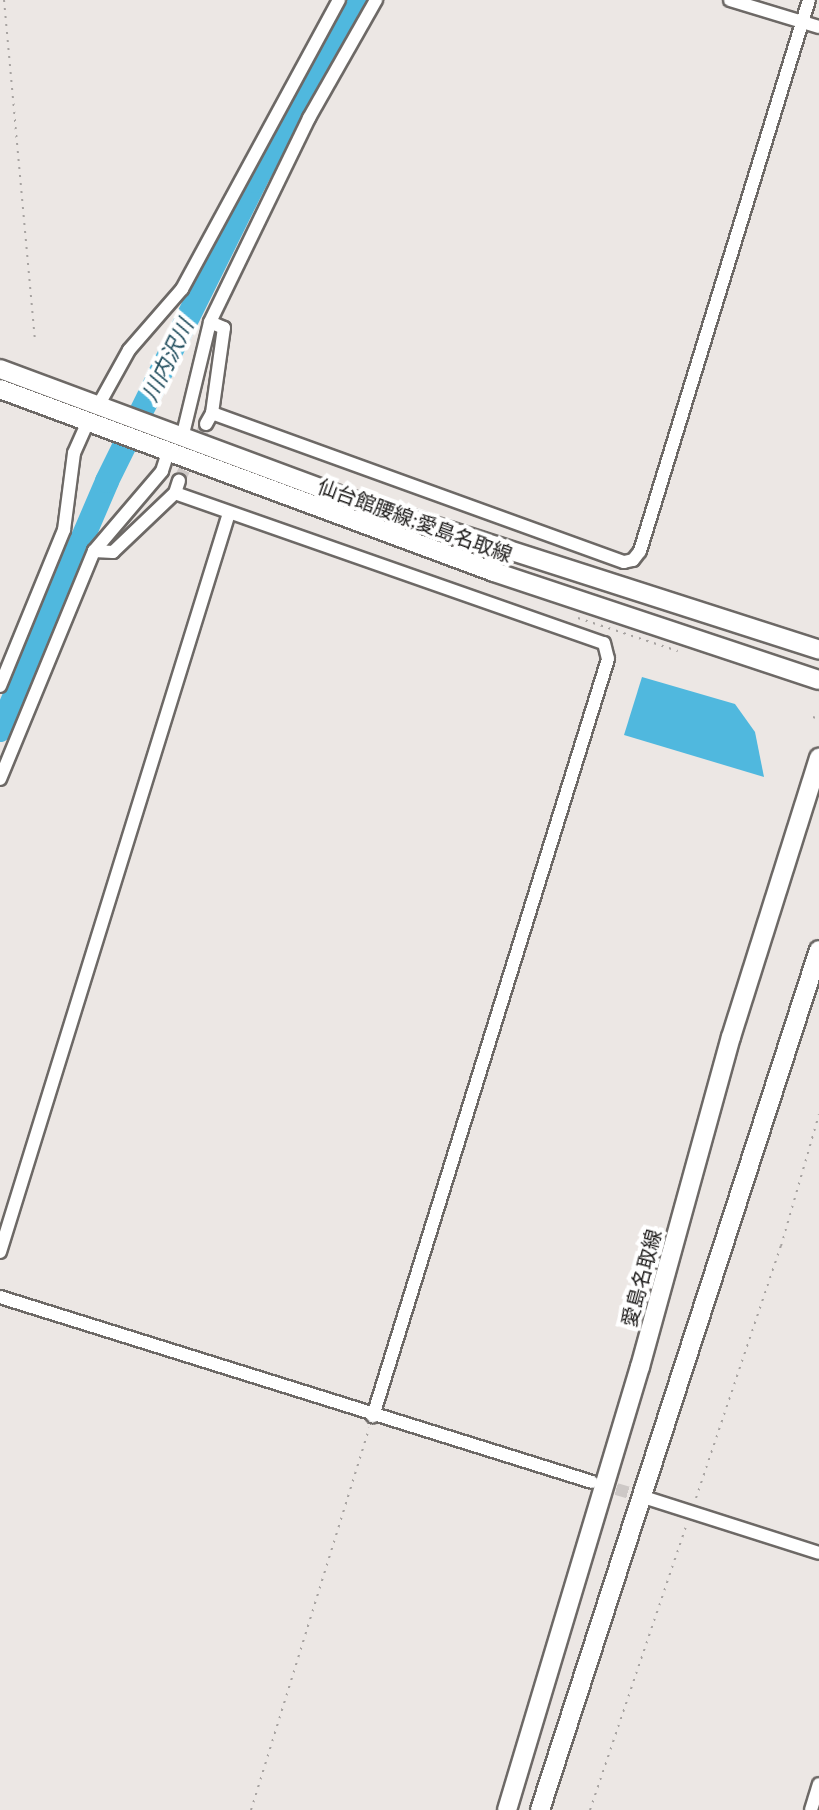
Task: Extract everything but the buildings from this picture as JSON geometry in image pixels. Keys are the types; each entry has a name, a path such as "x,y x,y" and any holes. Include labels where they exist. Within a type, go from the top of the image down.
{"main road":[{"name":"仙台館腰線;愛島名取線","path":"0,369 163,443 494,572 819,680"},
{"name":"仙台館腰線;愛島名取線","path":"0,389 100,416"},
{"name":"仙台館腰線;愛島名取線","path":"163,443 182,438 350,499 819,650"},
{"name":"愛島名取線","path":"507,1810 640,1367 731,1037 819,758"},
{"path":"540,1810 819,950"}],"street":[{"path":"0,686 64,530 74,453 100,416 129,350 182,289 339,0"},
{"path":"182,438 210,322 309,118 376,0"},
{"path":"730,0 819,27"},
{"path":"210,322 224,328 209,419 624,562 633,560 640,551 809,0"},
{"path":"0,779 94,551 162,471 163,443"},
{"path":"94,551 113,552 177,487 229,513 604,643 608,659 373,1416"},
{"path":"0,1252 229,513"},
{"path":"0,1297 592,1482"},
{"path":"650,1499 819,1553"},
{"path":"811,1810 819,1784"}],"path":[{"path":"4,0 35,342"},
{"path":"813,717 819,719"},
{"path":"590,1810 781,1246 819,1114"},
{"path":"251,1810 373,1416"}],"water":[{"path":"642,677 735,704 755,732 764,777 624,735"}],"waterway":[{"name":"川内沢川","path":"0,730 107,481 255,181 357,0"}],"tunnel":[{"path":"179,481 206,424"},
{"path":"599,1484 647,1498"}]}
